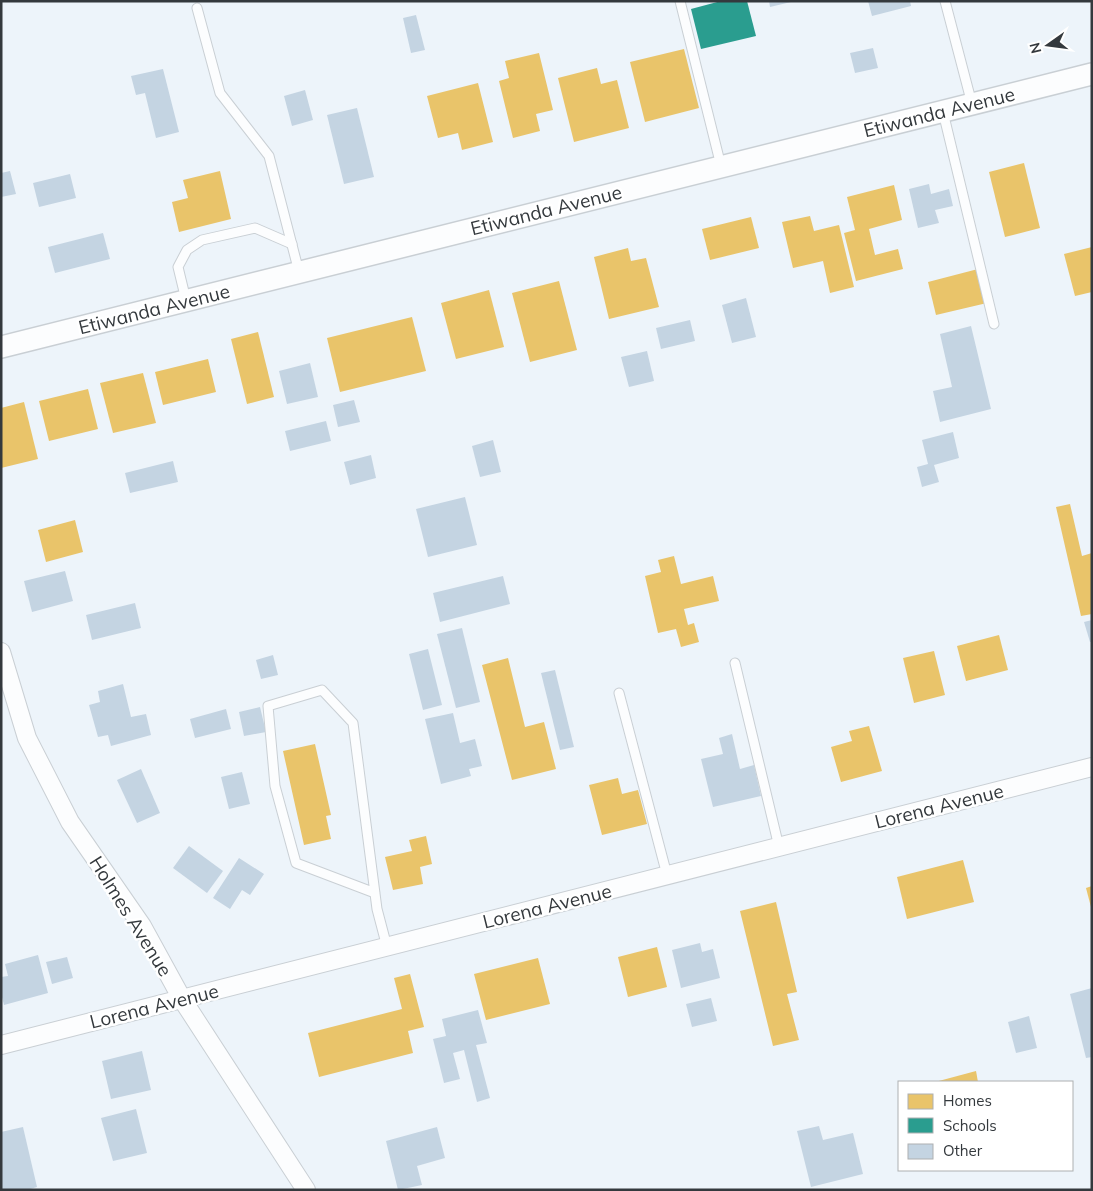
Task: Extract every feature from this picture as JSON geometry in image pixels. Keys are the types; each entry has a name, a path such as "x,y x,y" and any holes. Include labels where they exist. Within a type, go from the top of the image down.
{"street":[{"name":"Etiwanda Avenue","path":"1,347 1092,74"},
{"name":"Holmes Avenue","path":"1,652 27,738 70,822 142,926 182,999 306,1190"},
{"name":"Lorena Avenue","path":"1,1045 1092,767"}],"lane":[{"path":"680,1 721,167"},
{"path":"945,1 972,104"},
{"path":"197,8 220,93 269,156 299,272"},
{"path":"943,111 994,324"},
{"path":"186,301 178,267 188,250 202,240 255,228 292,244"},
{"path":"735,663 779,847"},
{"path":"375,893 296,863 275,786 268,706 322,690 354,724 377,909 387,947"},
{"path":"619,693 667,875"}],"building: Homes":[{"path":"684,49 699,108 645,122 630,62"},
{"path":"539,53 553,110 536,114 540,131 513,138 499,81 509,78 505,61"},
{"path":"597,68 601,84 617,80 629,128 574,142 558,78"},
{"path":"478,83 493,142 462,150 458,133 438,138 427,96"},
{"path":"1024,163 1040,228 1005,237 989,172"},
{"path":"220,171 231,219 179,232 172,202 188,198 183,180"},
{"path":"894,185 902,220 869,229 875,255 898,249 903,269 856,281 844,233 855,230 847,197"},
{"path":"810,216 814,231 839,225 854,287 830,293 823,261 793,268 782,222"},
{"path":"751,217 759,248 710,260 702,229"},
{"path":"1092,247 1092,292 1075,296 1064,254"},
{"path":"628,248 631,261 646,258 659,307 609,319 594,257"},
{"path":"978,269 987,303 936,315 928,282"},
{"path":"559,281 577,350 530,362 512,293"},
{"path":"489,290 504,347 456,359 441,303"},
{"path":"412,317 426,371 340,392 327,338"},
{"path":"258,332 274,397 247,404 231,339"},
{"path":"208,359 216,392 163,405 155,372"},
{"path":"143,373 156,423 113,433 100,383"},
{"path":"88,389 98,429 49,441 39,401"},
{"path":"24,402 38,459 1,468 1,408"},
{"path":"1070,504 1082,556 1092,553 1092,614 1081,616 1056,507"},
{"path":"75,520 83,552 46,562 38,530"},
{"path":"674,556 681,584 713,576 719,601 684,609 688,625 694,623 699,642 681,647 676,629 658,633 645,576 661,572 658,560"},
{"path":"999,635 1008,670 966,681 957,646"},
{"path":"934,651 945,695 914,703 903,658"},
{"path":"508,658 525,727 544,722 556,769 512,780 482,665"},
{"path":"869,726 882,771 841,782 831,747 852,741 849,731"},
{"path":"315,744 331,815 326,816 331,839 304,845 283,751"},
{"path":"618,778 622,794 638,790 647,824 602,835 589,785"},
{"path":"426,836 432,864 420,867 423,884 393,890 385,857 412,851 409,840"},
{"path":"963,860 974,902 907,919 897,877"},
{"path":"1092,886 1092,907 1091,907 1086,888"},
{"path":"776,902 797,992 787,994 799,1040 773,1046 740,911"},
{"path":"657,947 667,987 628,997 618,957"},
{"path":"538,958 550,1004 486,1020 474,974"},
{"path":"410,974 424,1027 408,1031 413,1053 319,1077 308,1033 402,1009 394,978"},
{"path":"976,1071 978,1081 939,1081"}],"building: Schools":[{"path":"721,1 747,1 756,36 701,49 691,9"}],"building: Other":[{"path":"769,1 791,1 791,2 770,7"},
{"path":"868,1 910,1 911,6 872,16"},
{"path":"416,15 425,50 411,53 403,18"},
{"path":"873,48 878,68 855,73 850,53"},
{"path":"163,69 179,132 156,138 145,93 136,95 131,76"},
{"path":"305,90 313,120 292,126 284,96"},
{"path":"357,108 374,177 344,184 327,115"},
{"path":"10,171 16,194 1,197 1,173"},
{"path":"70,174 76,198 39,207 33,183"},
{"path":"929,184 931,194 949,189 953,206 935,210 939,223 918,228 909,189"},
{"path":"103,233 110,259 55,273 48,247"},
{"path":"746,298 756,337 732,343 722,305"},
{"path":"690,320 695,341 661,349 656,328"},
{"path":"971,326 991,409 940,422 933,391 952,387 940,334"},
{"path":"647,351 654,381 629,387 621,357"},
{"path":"310,363 318,397 287,404 279,371"},
{"path":"354,400 360,422 338,427 333,405"},
{"path":"326,421 331,441 290,451 285,431"},
{"path":"953,432 959,458 934,465 939,482 922,487 917,467 928,464 922,440"},
{"path":"493,440 501,472 480,477 472,446"},
{"path":"371,455 376,478 350,485 344,462"},
{"path":"173,461 178,482 130,493 125,473"},
{"path":"465,497 477,545 428,557 416,509"},
{"path":"65,571 73,601 32,612 24,581"},
{"path":"503,576 510,604 440,622 433,593"},
{"path":"135,603 141,628 92,640 86,615"},
{"path":"1092,620 1092,642 1090,642 1084,622"},
{"path":"462,628 480,702 456,708 437,634"},
{"path":"428,649 442,705 423,710 409,654"},
{"path":"273,655 278,675 261,679 256,660"},
{"path":"555,670 574,747 560,750 541,673"},
{"path":"123,684 131,717 146,714 151,735 111,746 108,735 98,737 89,705 100,702 98,691"},
{"path":"260,707 266,732 244,736 239,712"},
{"path":"226,709 231,729 195,738 190,719"},
{"path":"453,713 460,743 475,739 482,766 469,769 471,776 441,784 425,719"},
{"path":"732,734 740,769 754,765 761,796 713,807 701,759 723,754 719,738"},
{"path":"141,769 160,813 137,823 117,780"},
{"path":"242,772 250,804 229,809 221,777"},
{"path":"189,846 223,871 207,893 173,868"},
{"path":"239,858 264,874 250,895 242,890 230,909 213,898"},
{"path":"700,943 702,952 713,949 720,978 681,988 672,950"},
{"path":"38,955 48,993 4,1005 1,993 1,977 8,976 5,964"},
{"path":"67,957 73,978 52,984 46,962"},
{"path":"1092,988 1092,1057 1086,1058 1070,994"},
{"path":"711,998 717,1021 692,1027 686,1004"},
{"path":"478,1010 487,1043 476,1045 490,1098 477,1102 464,1050 453,1053 460,1079 444,1083 433,1039 446,1036 442,1019"},
{"path":"1029,1016 1037,1048 1016,1053 1008,1022"},
{"path":"142,1051 151,1090 111,1099 102,1061"},
{"path":"136,1109 147,1153 113,1161 101,1118"},
{"path":"819,1126 823,1140 853,1133 863,1174 811,1187 797,1131"},
{"path":"23,1127 37,1187 27,1190 1,1190 1,1132"},
{"path":"437,1127 445,1158 417,1166 422,1185 398,1190 386,1141"}]}
